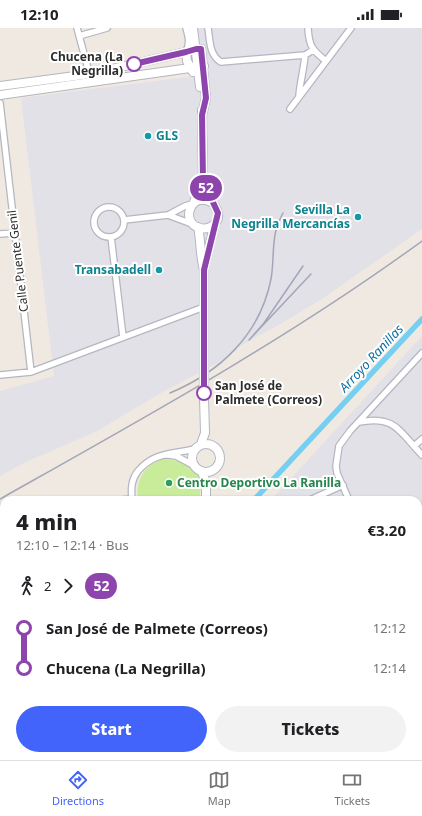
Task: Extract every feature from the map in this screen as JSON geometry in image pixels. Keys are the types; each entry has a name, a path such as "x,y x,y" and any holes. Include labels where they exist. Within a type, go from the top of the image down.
{"street":[{"path":"77,28 91,78"},
{"path":"79,36 107,28"},
{"path":"186,28 190,39 186,52 187,61 197,67 206,98 202,115"},
{"path":"193,28 200,84 203,181 218,213 204,270"},
{"path":"208,28 212,54 215,59 221,62 304,55 313,50"},
{"path":"308,28 308,36 313,50 326,61"},
{"path":"290,109 351,28"},
{"path":"0,95 91,78 196,49"},
{"path":"299,97 300,84 304,71 304,55"},
{"path":"0,86 197,67"},
{"name":"Calle Puente Genil","path":"0,103 31,372"},
{"path":"193,465 191,457 202,446 205,433 204,270 201,238 196,226 190,220 189,209 203,181"},
{"path":"124,220 168,215 185,206 204,199 213,202"},
{"path":"112,207 120,212 124,220 122,229 119,233 110,237 97,231 94,221 97,213 104,208 112,207"},
{"path":"168,215 196,226 208,228 216,222"},
{"path":"0,234 15,233"},
{"path":"110,237 123,337"},
{"path":"0,373 31,372 204,307"},
{"path":"347,496 337,473 337,459 343,439 422,353"},
{"path":"359,422 372,420 390,423 395,426 422,455"},
{"path":"414,446 422,439"},
{"path":"132,496 131,487 136,473 152,458 166,454 202,446 217,449 220,458 217,466 206,472 198,470 193,465 176,456 166,454"},
{"path":"206,472 206,496"},
{"path":"319,496 342,486"}],"shaded area":[{"path":"197,28 422,28 422,229 322,299 240,346 219,362 161,393 95,432 26,462 0,476 0,391 54,376 21,98 204,75"},
{"path":"422,336 422,496 275,496"}],"green space":[{"name":"Centro Deportivo La Ranilla","path":"163,459 173,460 193,469 199,477 200,496 137,496 138,486 142,475 151,465"}],"waterway":[{"name":"Arroyo Ranillas","path":"258,496 422,319"}],"railway":[{"path":"170,393 205,374 221,362 235,349 258,317 266,299 271,279 275,236 277,226 283,213"},
{"path":"5,496 161,408 268,344 371,277 422,241"},
{"path":"303,266 264,323 249,340 311,274"}],"bus line":[{"name":"52","path":"134,64 196,49 201,49 203,56 206,98 202,115 203,181 218,213 204,270 204,393"}],"place":[{"name":"Chucena (La Negrilla)","path":"134,64"},
{"name":"GLS","path":"148,136"},
{"name":"Sevilla La Negrilla Mercancías","path":"358,217"},
{"name":"Transabadell","path":"159,270"},
{"name":"San José de Palmete (Correos)","path":"204,393"},
{"name":"Centro Deportivo La Ranilla","path":"169,483"}]}
